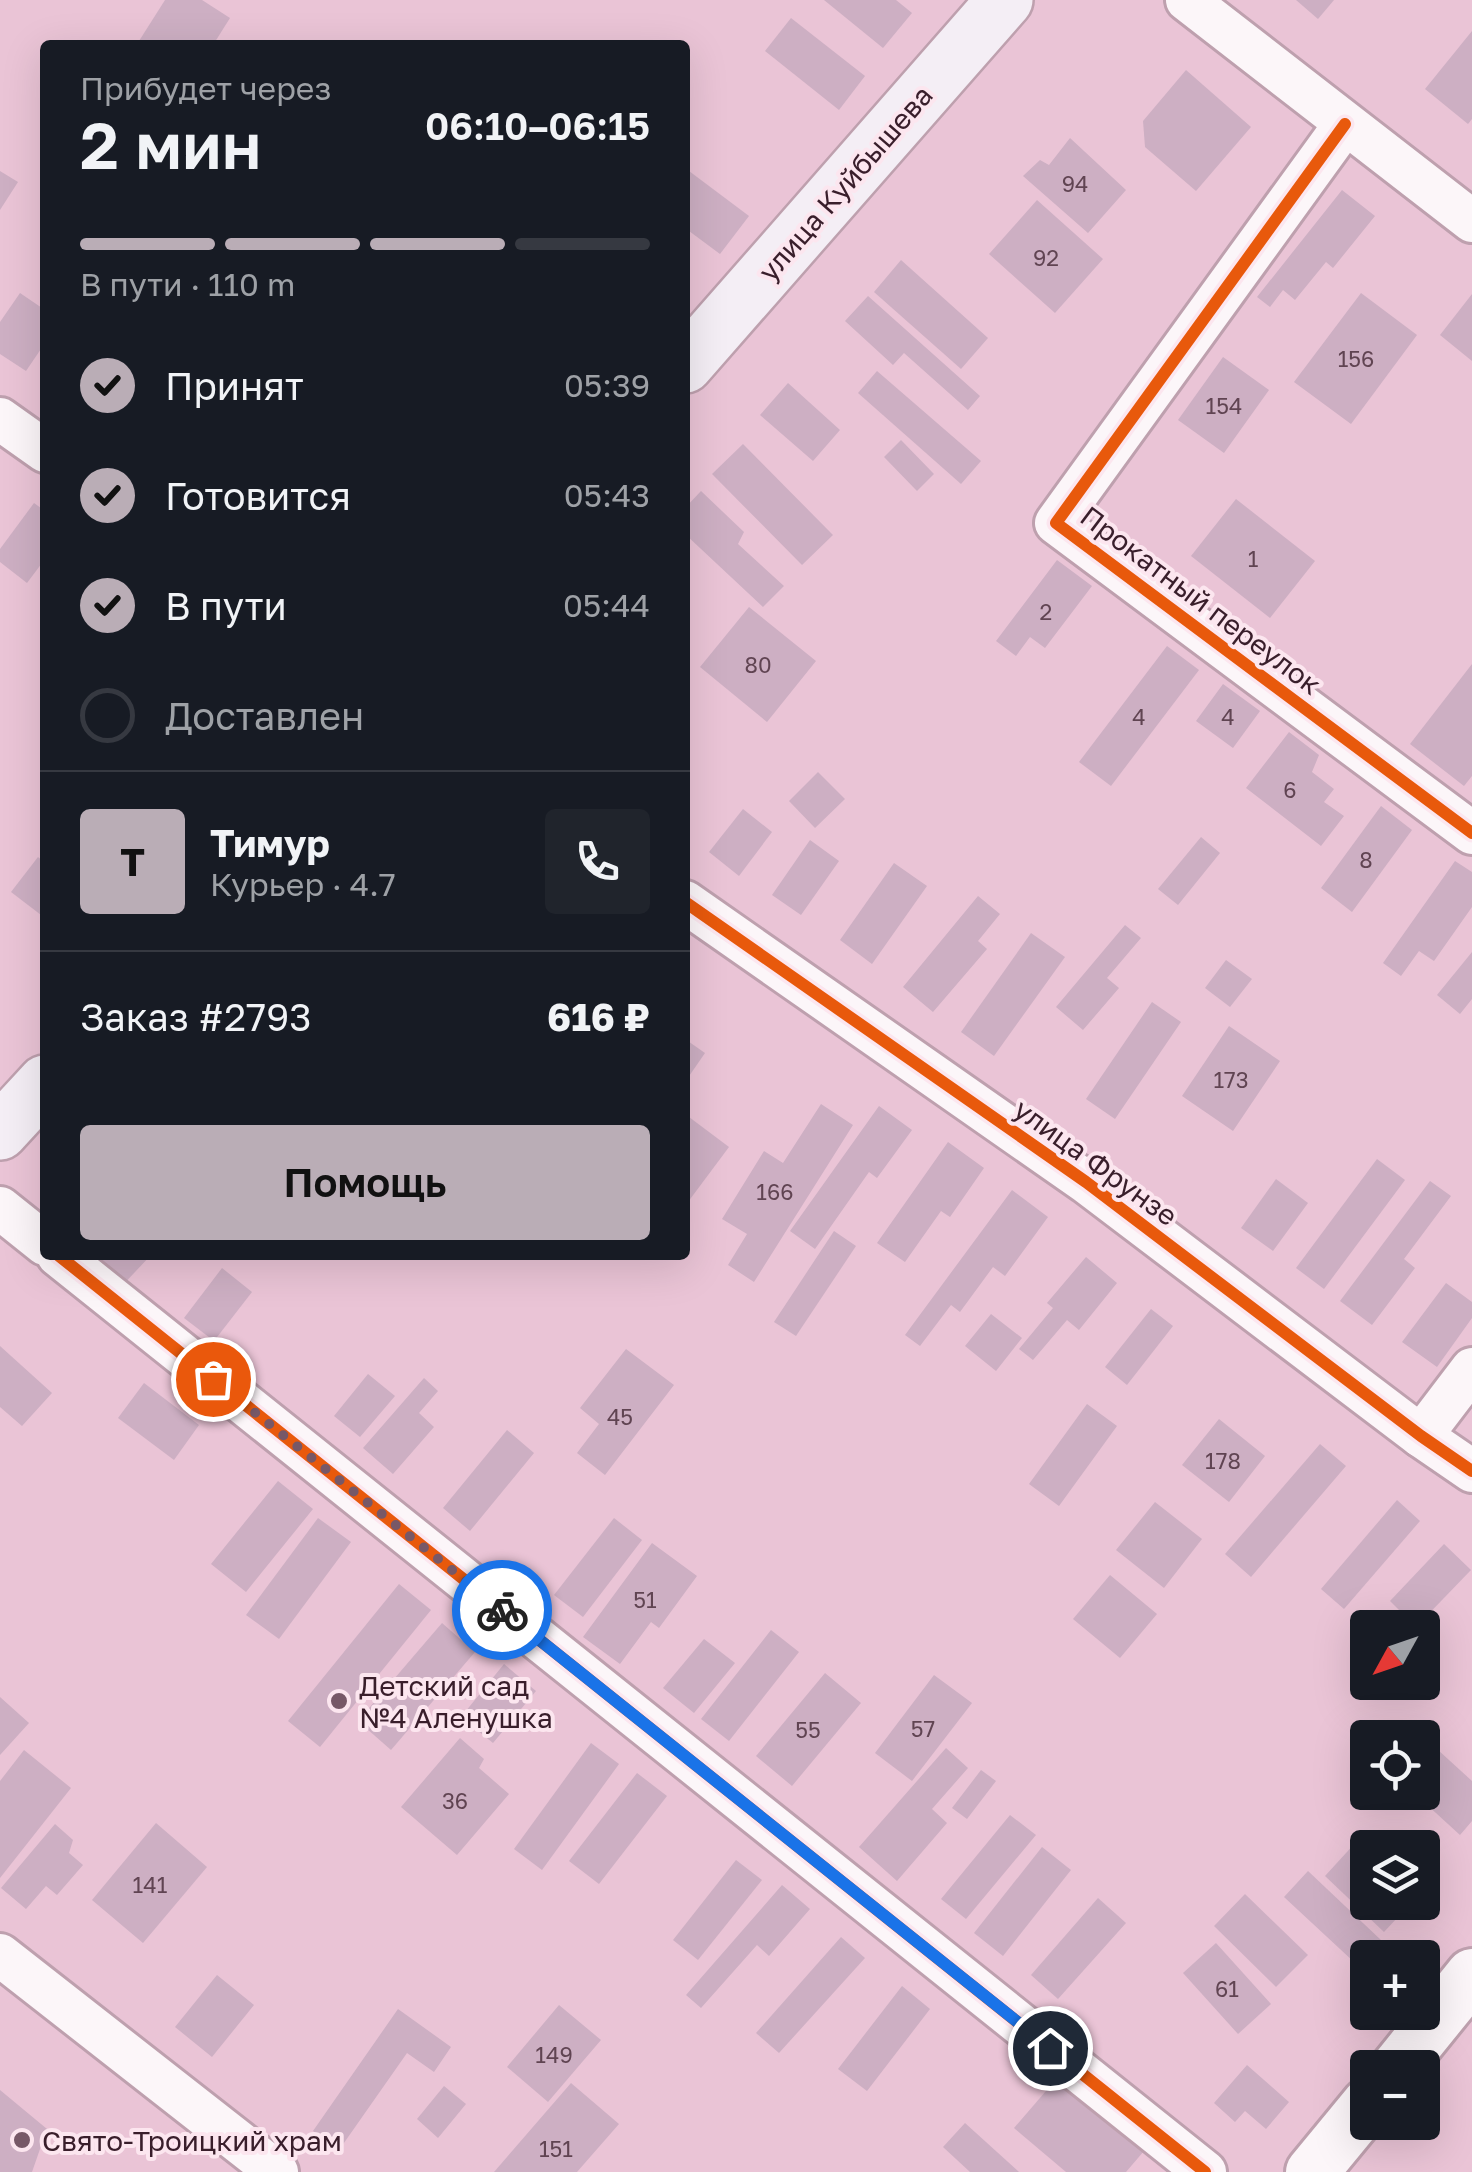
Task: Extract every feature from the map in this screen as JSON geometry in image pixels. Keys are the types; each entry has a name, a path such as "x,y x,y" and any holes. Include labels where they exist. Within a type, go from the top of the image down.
{"main road":[{"name":"улица Куйбышева","path":"690,359 1005,0"},
{"path":"0,1132 40,1088"}],"street":[{"path":"1187,0 1472,221"},
{"name":"Прокатный переулок","path":"1345,124 1056,522 1472,833"},
{"path":"0,419 40,447"},
{"name":"улица Фрунзе","path":"690,905 1086,1182 1421,1436 1472,1470"},
{"path":"0,1208 40,1240"},
{"path":"64,1260 1205,2172"},
{"path":"1421,1436 1472,1369"},
{"path":"0,1955 277,2172"},
{"path":"1412,2050 1472,1975"},
{"path":"1312,2172 1350,2126"}],"building":[{"path":"165,0 202,0 230,18 216,40 140,40"},
{"path":"824,0 896,0 912,13 883,48"},
{"path":"1296,0 1334,0 1318,19"},
{"path":"791,18 865,76 839,110 765,51"},
{"path":"1472,31 1472,119 1468,124 1425,89"},
{"path":"1186,70 1251,127 1196,191 1145,147 1143,121"},
{"path":"1070,138 1126,190 1088,233 1023,176 1040,160 1049,165"},
{"path":"0,171 18,182 0,210"},
{"path":"690,172 749,216 720,254 690,232"},
{"path":"1342,190 1375,216 1333,268 1326,262 1295,300 1283,290 1270,307 1257,297"},
{"path":"1037,200 1103,259 1055,313 989,254"},
{"path":"901,260 988,338 961,369 874,292"},
{"path":"20,293 40,307 40,350 26,371 0,354 0,322"},
{"path":"1361,293 1417,335 1351,424 1294,382"},
{"path":"1472,294 1472,361 1440,335"},
{"path":"868,296 980,396 968,410 904,353 893,365 845,321"},
{"path":"1223,357 1269,390 1224,453 1178,420"},
{"path":"877,371 981,461 961,484 858,393"},
{"path":"788,383 840,430 813,461 760,415"},
{"path":"901,440 934,474 917,491 884,457"},
{"path":"743,444 833,535 802,565 712,474"},
{"path":"701,491 744,532 738,544 784,586 763,607 690,539 690,503"},
{"path":"1236,499 1315,561 1270,618 1191,556"},
{"path":"34,503 40,507 40,566 27,583 0,562 0,549"},
{"path":"1057,560 1092,586 1045,648 1030,637 1016,656 996,641"},
{"path":"749,607 816,661 767,722 700,667"},
{"path":"1167,646 1199,670 1111,786 1079,762"},
{"path":"1472,664 1472,776 1464,786 1410,744"},
{"path":"1223,684 1260,711 1233,748 1196,721"},
{"path":"1289,732 1319,755 1312,772 1334,789 1324,802 1344,816 1321,846 1246,788"},
{"path":"818,772 845,799 815,828 789,801"},
{"path":"1381,806 1412,830 1352,912 1321,888"},
{"path":"743,809 772,832 739,876 709,852"},
{"path":"1201,837 1220,853 1178,905 1158,889"},
{"path":"810,840 839,861 801,915 772,895"},
{"path":"38,857 40,914 11,892"},
{"path":"1455,861 1472,872 1472,907 1434,961 1419,951 1401,976 1383,963"},
{"path":"894,863 927,886 872,964 840,940"},
{"path":"978,896 1000,914 978,941 987,949 933,1012 903,987"},
{"path":"1125,925 1141,938 1107,978 1119,988 1083,1030 1056,1007"},
{"path":"1031,933 1065,957 994,1056 961,1032"},
{"path":"1472,952 1472,999 1460,1014 1437,995"},
{"path":"1226,960 1252,979 1230,1007 1205,988"},
{"path":"1152,1002 1181,1022 1115,1119 1086,1099"},
{"path":"1229,1026 1280,1061 1233,1131 1182,1096"},
{"path":"690,1042 705,1053 690,1075"},
{"path":"821,1104 853,1125 754,1282 728,1265 747,1234 722,1219 764,1151 783,1163"},
{"path":"879,1106 912,1130 877,1178 869,1172 815,1249 790,1231"},
{"path":"690,1118 729,1147 690,1199"},
{"path":"948,1142 984,1168 950,1217 941,1211 905,1262 877,1243"},
{"path":"1377,1159 1405,1180 1324,1289 1296,1268"},
{"path":"1276,1179 1308,1203 1273,1251 1241,1228"},
{"path":"1430,1181 1451,1196 1404,1259 1415,1268 1372,1325 1340,1301"},
{"path":"1012,1190 1048,1217 1005,1276 993,1267 960,1312 951,1305 920,1346 905,1335"},
{"path":"834,1231 856,1246 796,1336 774,1322"},
{"path":"1086,1257 1117,1283 1079,1330 1067,1320 1033,1360 1019,1349 1053,1308 1047,1303"},
{"path":"89,1260 146,1260 120,1288"},
{"path":"222,1268 252,1292 214,1341 184,1318"},
{"path":"1446,1283 1472,1302 1472,1318 1437,1367 1402,1342"},
{"path":"1151,1309 1173,1326 1127,1385 1105,1367"},
{"path":"991,1314 1022,1338 996,1371 965,1346"},
{"path":"0,1346 52,1393 22,1426 0,1407"},
{"path":"626,1349 674,1385 605,1475 577,1453 599,1424 580,1408"},
{"path":"368,1374 395,1396 360,1437 334,1416"},
{"path":"424,1378 438,1391 419,1413 434,1427 393,1474 363,1448"},
{"path":"144,1383 199,1425 174,1460 118,1418"},
{"path":"1087,1404 1117,1426 1059,1506 1029,1484"},
{"path":"1219,1419 1265,1456 1229,1502 1182,1465"},
{"path":"507,1430 534,1453 470,1531 443,1508"},
{"path":"1320,1444 1346,1466 1251,1577 1225,1554"},
{"path":"278,1481 313,1509 246,1592 211,1564"},
{"path":"1397,1500 1420,1521 1344,1609 1321,1589"},
{"path":"1155,1502 1202,1539 1164,1588 1116,1550"},
{"path":"318,1518 351,1542 279,1639 246,1615"},
{"path":"614,1518 642,1540 583,1617 554,1595"},
{"path":"652,1543 697,1576 659,1628 651,1622 620,1664 583,1637"},
{"path":"1444,1544 1471,1570 1432,1610 1399,1610 1390,1601"},
{"path":"1110,1575 1157,1614 1120,1658 1073,1619"},
{"path":"399,1584 431,1610 320,1747 288,1721"},
{"path":"442,1623 475,1652 391,1750 358,1721"},
{"path":"771,1630 799,1652 729,1741 701,1719"},
{"path":"704,1639 735,1663 694,1713 663,1688"},
{"path":"504,1664 536,1691 493,1743 461,1717"},
{"path":"825,1673 861,1703 792,1786 756,1756"},
{"path":"934,1675 972,1703 912,1781 875,1753"},
{"path":"0,1697 29,1723 0,1755"},
{"path":"460,1738 484,1759 479,1768 509,1794 457,1855 401,1807"},
{"path":"591,1743 619,1764 542,1870 514,1849"},
{"path":"946,1748 968,1768 932,1809 947,1823 897,1881 859,1847"},
{"path":"24,1750 71,1788 0,1878 0,1781"},
{"path":"1440,1752 1472,1781 1472,1821 1460,1835 1433,1810 1440,1810"},
{"path":"981,1770 996,1781 967,1819 952,1808"},
{"path":"637,1773 667,1796 599,1884 569,1861"},
{"path":"1010,1815 1036,1835 966,1919 941,1899"},
{"path":"156,1823 207,1867 143,1943 92,1900"},
{"path":"55,1824 73,1840 69,1853 83,1865 57,1895 46,1886 26,1909 1,1888"},
{"path":"1042,1847 1071,1870 1003,1956 974,1933"},
{"path":"1350,1849 1350,1900 1325,1876"},
{"path":"736,1860 762,1880 698,1960 673,1940"},
{"path":"1308,1871 1350,1911 1350,1920 1360,1920 1381,1940 1350,1940 1350,1958 1284,1897"},
{"path":"782,1885 810,1909 769,1956 757,1945 701,2008 686,1995"},
{"path":"1245,1894 1308,1955 1276,1987 1214,1926"},
{"path":"1098,1898 1126,1923 1058,1999 1031,1975"},
{"path":"1371,1920 1395,1920 1384,1932"},
{"path":"841,1937 865,1958 779,2053 756,2033"},
{"path":"1216,1943 1271,2004 1238,2034 1183,1973"},
{"path":"217,1975 254,2005 212,2057 175,2027"},
{"path":"902,1986 930,2009 867,2091 838,2069"},
{"path":"559,2005 601,2040 548,2102 507,2067"},
{"path":"398,2009 451,2047 434,2072 407,2053 339,2150 313,2131"},
{"path":"1247,2065 1289,2102 1266,2129 1245,2111 1235,2122 1214,2103"},
{"path":"1058,2077 1144,2151 1126,2172 1066,2172 1014,2128"},
{"path":"571,2083 619,2124 577,2172 494,2172"},
{"path":"444,2086 466,2104 438,2138 417,2119"},
{"name":"Свято-Троицкий храм","path":"0,2090 47,2129 32,2172 0,2172"},
{"path":"965,2123 1019,2172 970,2172 943,2147"}],"cycle path":[{"path":"1345,124 1056,523 1472,833"},
{"path":"690,905 1086,1182 1472,1471"},
{"path":"64,1260 1205,2172"}],"way so far":[{"path":"213,1379 502,1610"}],"place":[{"name":"Детский сад №4 Аленушка","path":"339,1701"},
{"name":"Свято-Троицкий храм","path":"22,2140"}],"route":[{"path":"502,1610 1050,2048"}]}
